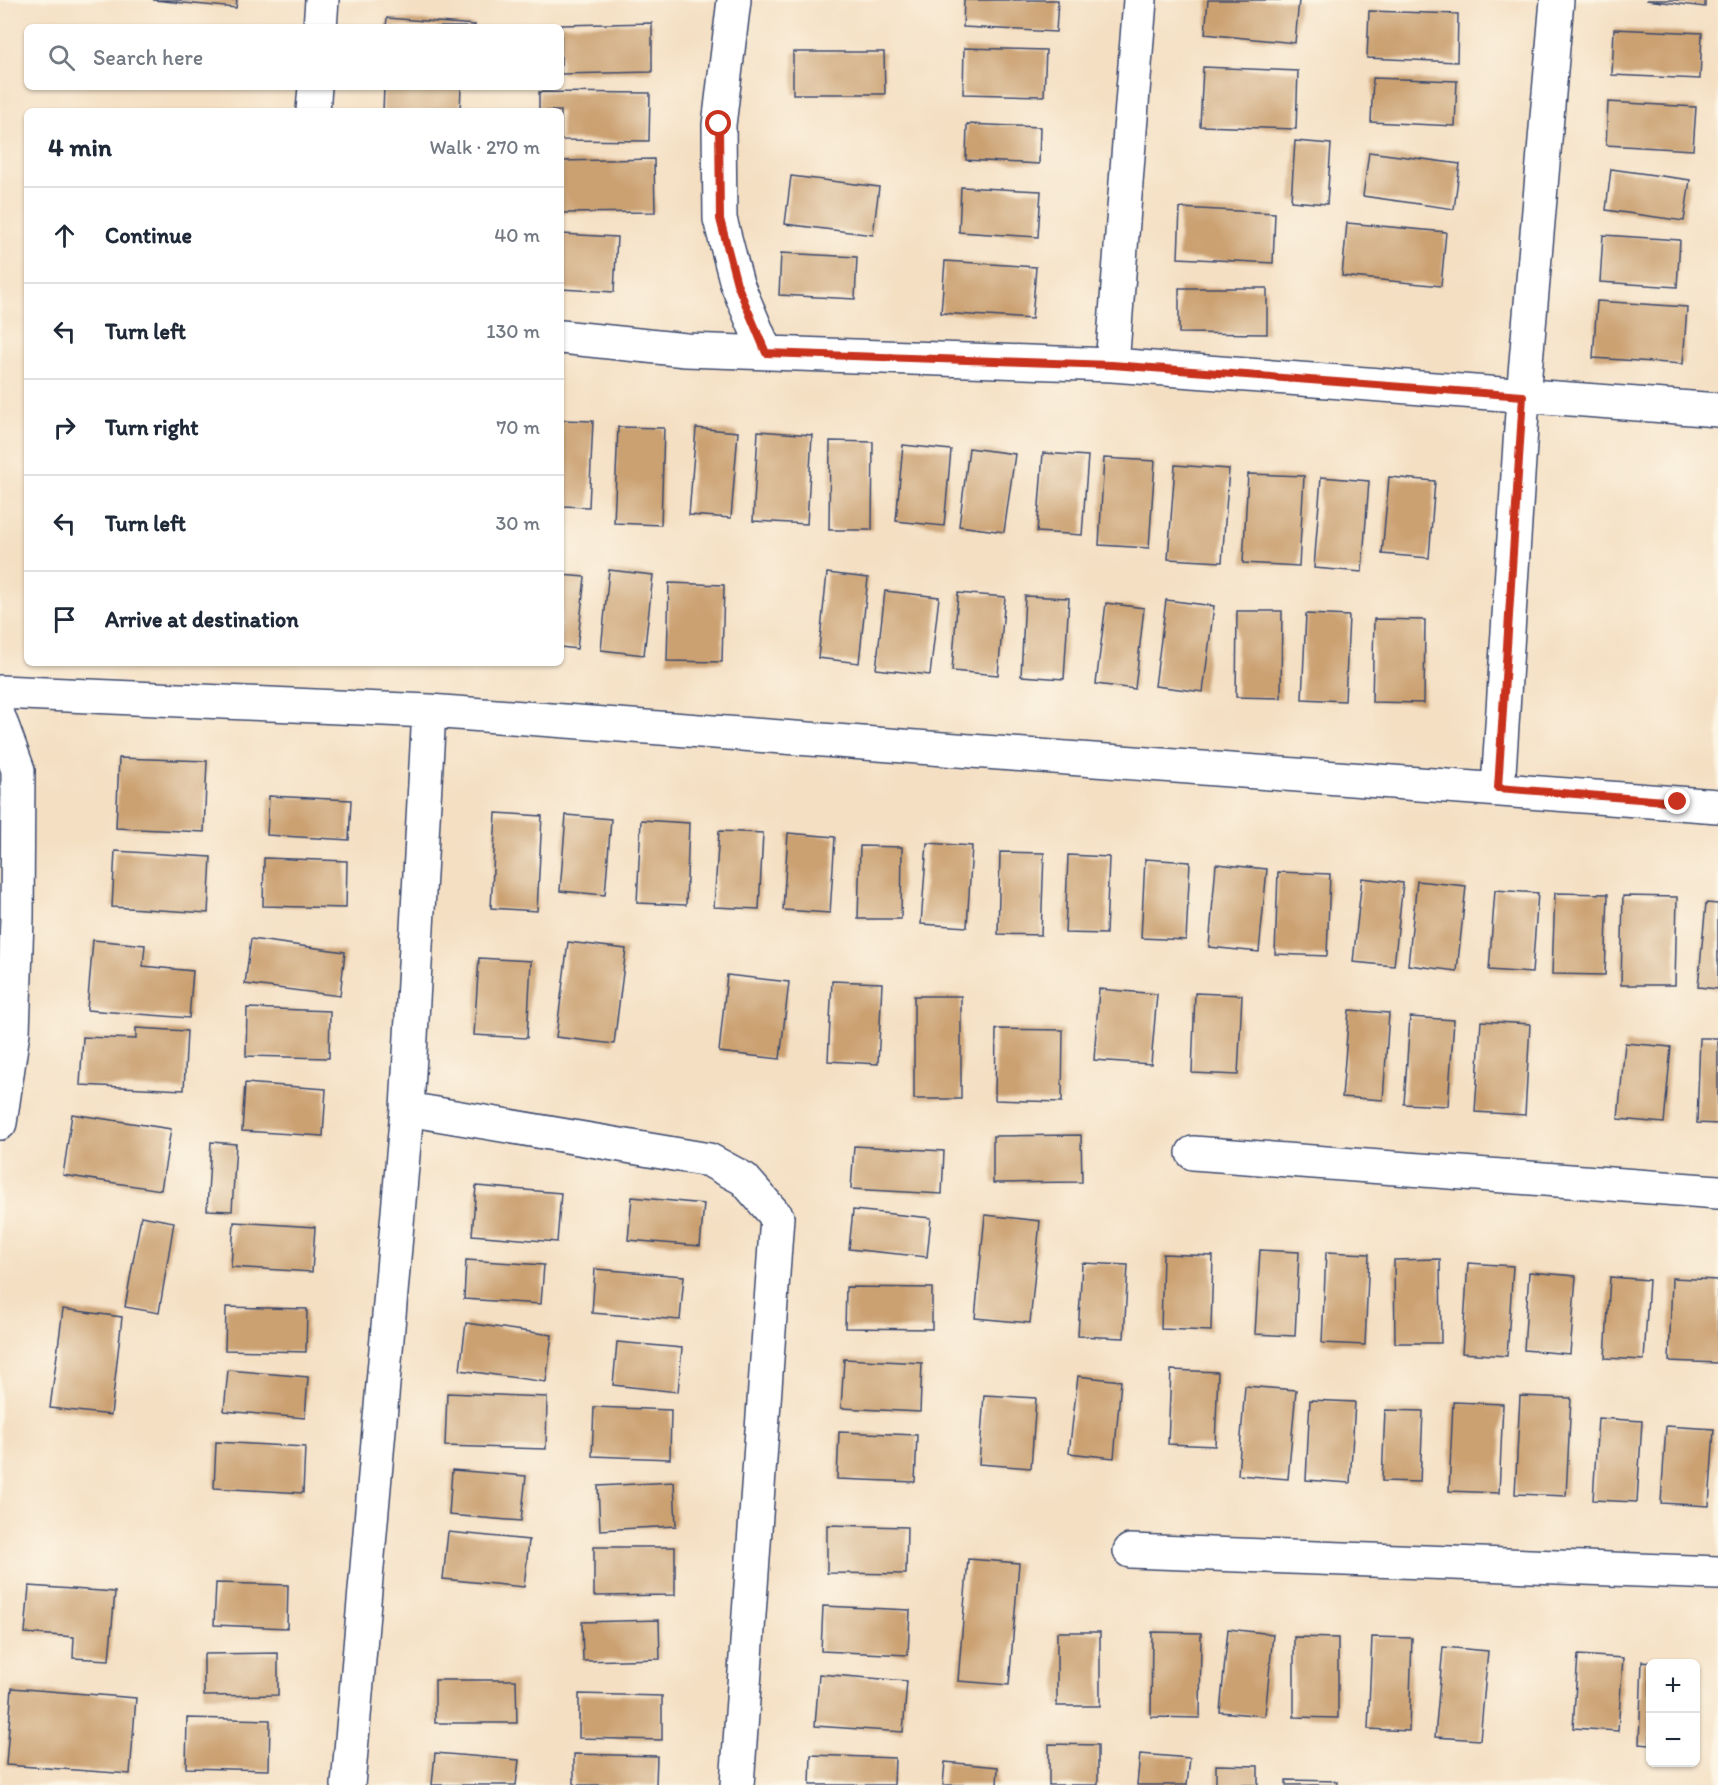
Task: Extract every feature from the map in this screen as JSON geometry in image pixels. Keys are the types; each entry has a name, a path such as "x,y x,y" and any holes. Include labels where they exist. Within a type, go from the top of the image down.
{"street":[{"path":"320,24 322,0"},
{"path":"734,0 719,124 720,219 737,284 766,353"},
{"path":"1112,365 1140,0"},
{"path":"1498,788 1523,396 1557,0"},
{"path":"313,108 315,90"},
{"path":"564,337 686,350 1112,365 1718,410"},
{"path":"0,692 429,711 1718,806"},
{"path":"348,1785 407,1109 429,711"},
{"path":"0,720 18,770 9,917 13,1032 0,1123"},
{"path":"407,1109 709,1160 744,1179 777,1216 737,1785"},
{"path":"1193,1153 1718,1192"},
{"path":"1130,1551 1718,1573"}],"building":[{"path":"153,0 237,0 236,8"},
{"path":"964,0 1058,0 1056,32 963,27"},
{"path":"1208,0 1299,0 1295,43 1205,34"},
{"path":"1646,0 1705,0 1705,7"},
{"path":"1369,11 1458,14 1457,62 1367,58"},
{"path":"387,18 462,24 386,24"},
{"path":"652,23 652,72 564,74 564,25"},
{"path":"1614,29 1702,33 1700,79 1612,75"},
{"path":"964,48 1046,50 1044,96 963,94"},
{"path":"793,52 884,52 885,94 793,94"},
{"path":"1203,67 1298,71 1296,129 1200,126"},
{"path":"1373,78 1457,81 1455,126 1371,122"},
{"path":"384,90 461,90 460,108 383,108"},
{"path":"539,92 650,93 649,141 564,140 564,108 539,108"},
{"path":"1608,102 1696,107 1693,150 1606,145"},
{"path":"967,124 1040,127 1039,164 966,160"},
{"path":"1295,141 1331,144 1327,204 1291,201"},
{"path":"1369,152 1460,164 1454,209 1363,196"},
{"path":"654,159 655,212 564,213 564,161"},
{"path":"1611,169 1690,180 1684,221 1606,210"},
{"path":"791,176 879,187 873,235 785,224"},
{"path":"961,187 1041,191 1038,237 959,232"},
{"path":"1180,208 1275,213 1273,263 1178,258"},
{"path":"1347,223 1446,232 1441,286 1342,276"},
{"path":"564,234 617,237 614,292 564,289"},
{"path":"1603,235 1680,240 1677,287 1600,282"},
{"path":"781,253 857,257 855,299 779,295"},
{"path":"945,261 1036,267 1032,319 941,313"},
{"path":"1179,288 1267,288 1267,334 1179,333"},
{"path":"1597,301 1687,307 1683,364 1593,358"},
{"path":"564,420 593,421 589,507 564,506"},
{"path":"618,427 664,428 661,525 614,523"},
{"path":"696,428 738,432 731,518 689,515"},
{"path":"758,431 812,435 807,524 753,521"},
{"path":"830,441 873,442 872,530 829,530"},
{"path":"903,445 951,450 944,526 896,521"},
{"path":"969,448 1015,454 1004,532 959,526"},
{"path":"1043,453 1088,456 1082,535 1037,532"},
{"path":"1104,458 1155,461 1149,548 1099,545"},
{"path":"1175,465 1229,469 1222,562 1168,559"},
{"path":"1248,474 1304,476 1299,566 1243,563"},
{"path":"1321,477 1369,481 1362,572 1314,568"},
{"path":"1389,477 1435,481 1429,558 1382,554"},
{"path":"609,570 653,575 644,655 601,650"},
{"path":"827,573 868,578 859,663 818,658"},
{"path":"564,575 585,577 577,649 564,647"},
{"path":"669,583 724,585 722,662 667,661"},
{"path":"885,591 939,597 930,675 876,669"},
{"path":"958,593 1005,597 998,675 952,671"},
{"path":"1025,596 1069,598 1064,679 1021,676"},
{"path":"1166,600 1214,606 1203,692 1155,686"},
{"path":"1106,603 1144,608 1135,689 1096,684"},
{"path":"1237,611 1282,611 1281,698 1236,697"},
{"path":"1306,614 1349,616 1345,701 1302,699"},
{"path":"1374,619 1425,620 1424,703 1372,702"},
{"path":"119,758 207,761 204,832 116,828"},
{"path":"269,796 351,800 349,840 267,835"},
{"path":"496,813 542,816 537,911 491,908"},
{"path":"566,815 611,819 605,895 560,891"},
{"path":"641,820 689,823 686,905 637,903"},
{"path":"719,831 763,833 759,909 714,907"},
{"path":"788,833 835,837 830,913 783,910"},
{"path":"927,843 972,846 967,927 921,924"},
{"path":"860,846 902,847 901,919 858,919"},
{"path":"115,851 211,857 208,913 112,907"},
{"path":"1000,852 1044,853 1041,935 998,934"},
{"path":"1068,855 1109,857 1106,934 1065,933"},
{"path":"264,858 347,861 346,908 263,906"},
{"path":"1145,859 1190,862 1186,940 1141,938"},
{"path":"1216,864 1267,869 1259,952 1209,947"},
{"path":"1278,872 1330,874 1327,956 1275,954"},
{"path":"1362,878 1403,883 1394,966 1353,962"},
{"path":"1417,881 1466,886 1457,971 1408,965"},
{"path":"1495,890 1538,893 1532,973 1489,970"},
{"path":"1555,893 1608,894 1605,975 1552,974"},
{"path":"1623,896 1677,897 1675,985 1621,985"},
{"path":"1706,903 1718,904 1718,989 1698,987"},
{"path":"251,939 345,952 340,996 245,984"},
{"path":"93,940 145,945 143,966 193,971 189,1018 87,1010"},
{"path":"568,942 626,949 614,1044 556,1037"},
{"path":"479,958 531,961 527,1038 474,1035"},
{"path":"727,975 789,982 780,1059 719,1052"},
{"path":"832,981 882,983 878,1064 828,1061"},
{"path":"1099,989 1157,994 1151,1064 1094,1060"},
{"path":"1195,993 1242,995 1238,1075 1192,1073"},
{"path":"914,996 961,996 961,1099 914,1099"},
{"path":"247,1008 330,1011 329,1058 246,1056"},
{"path":"1349,1010 1389,1013 1383,1100 1342,1097"},
{"path":"1410,1017 1454,1020 1448,1106 1404,1104"},
{"path":"1481,1021 1530,1024 1525,1115 1475,1112"},
{"path":"136,1028 187,1031 184,1090 80,1085 83,1037 136,1039"},
{"path":"996,1029 1063,1030 1062,1102 995,1100"},
{"path":"1700,1038 1718,1038 1718,1124 1697,1123"},
{"path":"1625,1043 1671,1047 1664,1123 1618,1119"},
{"path":"245,1083 326,1089 323,1136 242,1131"},
{"path":"72,1114 171,1129 161,1190 63,1175"},
{"path":"1081,1135 1082,1182 993,1183 993,1136"},
{"path":"211,1142 236,1144 232,1211 207,1210"},
{"path":"854,1146 944,1151 942,1194 851,1189"},
{"path":"476,1186 561,1193 557,1242 472,1235"},
{"path":"632,1197 704,1204 700,1246 628,1240"},
{"path":"853,1210 931,1218 927,1257 849,1249"},
{"path":"985,1215 1040,1221 1030,1323 975,1318"},
{"path":"141,1216 174,1222 159,1313 125,1307"},
{"path":"234,1222 315,1227 312,1272 231,1267"},
{"path":"1260,1250 1299,1252 1295,1336 1255,1334"},
{"path":"1326,1252 1369,1254 1365,1345 1322,1343"},
{"path":"1163,1254 1213,1256 1211,1331 1161,1329"},
{"path":"1440,1259 1441,1343 1395,1343 1394,1260"},
{"path":"466,1260 544,1265 541,1304 464,1299"},
{"path":"1082,1263 1128,1265 1124,1338 1078,1336"},
{"path":"1468,1263 1513,1266 1507,1356 1462,1353"},
{"path":"595,1269 684,1276 680,1320 592,1313"},
{"path":"1529,1272 1576,1276 1570,1354 1524,1350"},
{"path":"1610,1277 1649,1280 1644,1360 1605,1358"},
{"path":"1672,1278 1718,1280 1718,1363 1669,1361"},
{"path":"846,1287 932,1288 932,1329 845,1328"},
{"path":"226,1307 307,1309 306,1352 225,1350"},
{"path":"63,1309 122,1317 111,1415 50,1408"},
{"path":"466,1323 552,1335 546,1382 460,1370"},
{"path":"617,1342 682,1348 678,1392 613,1385"},
{"path":"844,1359 922,1363 920,1412 841,1408"},
{"path":"228,1370 308,1377 305,1418 224,1411"},
{"path":"1171,1370 1218,1372 1215,1446 1168,1444"},
{"path":"1078,1376 1121,1381 1114,1458 1069,1453"},
{"path":"1245,1386 1296,1390 1288,1479 1238,1475"},
{"path":"447,1393 547,1397 546,1449 445,1446"},
{"path":"984,1395 1036,1398 1031,1468 979,1464"},
{"path":"1520,1396 1571,1398 1566,1496 1515,1494"},
{"path":"1310,1400 1355,1402 1350,1483 1306,1480"},
{"path":"1453,1402 1503,1404 1499,1493 1449,1491"},
{"path":"594,1407 671,1410 670,1459 592,1456"},
{"path":"1385,1410 1423,1411 1420,1482 1382,1481"},
{"path":"1598,1418 1642,1421 1637,1502 1593,1500"},
{"path":"1666,1426 1714,1429 1709,1506 1661,1503"},
{"path":"839,1432 917,1435 915,1482 837,1479"},
{"path":"216,1442 305,1447 303,1493 214,1488"},
{"path":"452,1470 526,1476 521,1521 449,1515"},
{"path":"674,1482 676,1526 600,1530 598,1486"},
{"path":"827,1525 907,1527 906,1574 827,1573"},
{"path":"448,1532 529,1540 524,1587 443,1579"},
{"path":"594,1547 675,1547 675,1595 594,1596"},
{"path":"968,1559 1019,1563 1009,1685 958,1681"},
{"path":"216,1583 288,1585 287,1628 214,1625"},
{"path":"29,1586 115,1592 109,1660 73,1658 74,1637 25,1633"},
{"path":"823,1606 910,1610 908,1655 821,1651"},
{"path":"659,1620 660,1659 583,1661 582,1622"},
{"path":"1228,1629 1273,1634 1265,1716 1220,1712"},
{"path":"1057,1632 1100,1632 1100,1706 1057,1706"},
{"path":"1152,1632 1201,1633 1200,1718 1151,1717"},
{"path":"1294,1637 1338,1638 1338,1718 1294,1717"},
{"path":"1372,1637 1412,1638 1409,1731 1368,1729"},
{"path":"1443,1647 1488,1651 1480,1740 1435,1737"},
{"path":"278,1653 278,1695 204,1696 204,1654"},
{"path":"1578,1655 1623,1658 1618,1731 1573,1728"},
{"path":"1642,1661 1646,1662 1646,1745 1639,1744"},
{"path":"819,1674 907,1681 903,1732 815,1726"},
{"path":"435,1680 516,1680 517,1723 435,1723"},
{"path":"12,1688 136,1698 130,1774 6,1765"},
{"path":"579,1694 662,1696 662,1740 579,1738"},
{"path":"187,1718 270,1720 269,1770 186,1768"},
{"path":"1049,1744 1098,1745 1098,1785 1049,1785"},
{"path":"435,1753 519,1760 516,1785 432,1785"},
{"path":"574,1754 657,1756 656,1785 574,1785"},
{"path":"1140,1754 1190,1758 1187,1785 1137,1785"},
{"path":"811,1755 895,1758 894,1785 810,1785"},
{"path":"945,1762 998,1767 997,1785 943,1785"},
{"path":"1216,1765 1258,1766 1258,1785 1216,1785"},
{"path":"1286,1780 1337,1781 1337,1785 1286,1785"}],"route":[{"path":"719,124 720,219 737,284 766,353 1112,365 1523,396 1498,788 1678,802"}]}
